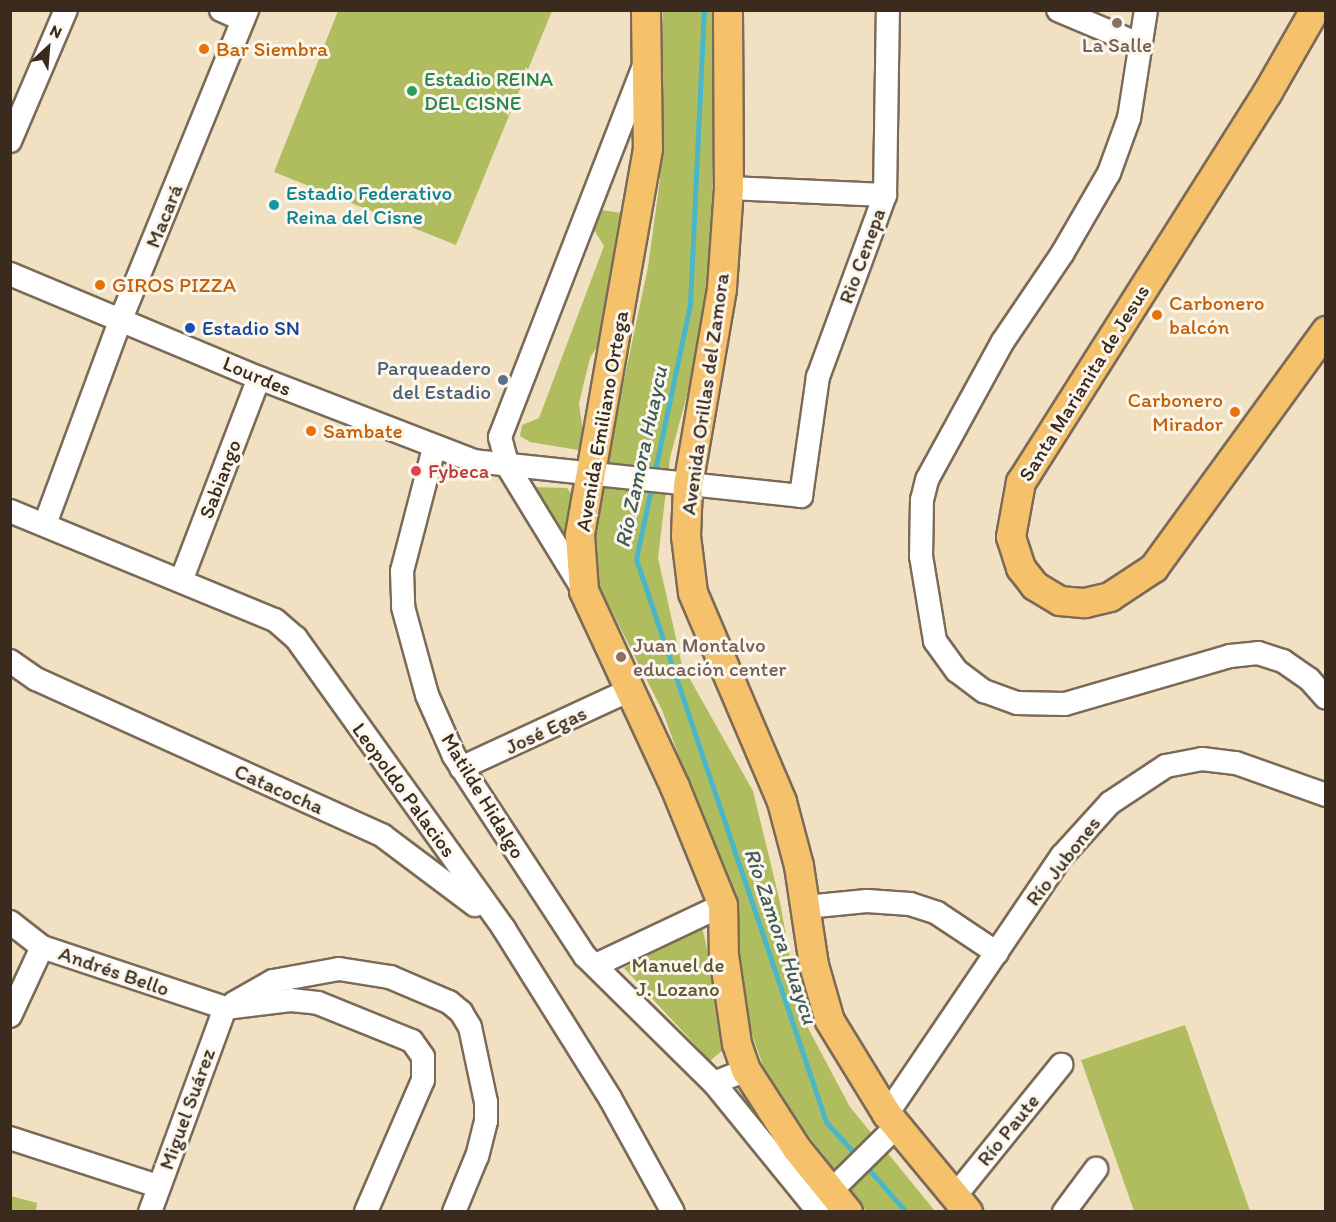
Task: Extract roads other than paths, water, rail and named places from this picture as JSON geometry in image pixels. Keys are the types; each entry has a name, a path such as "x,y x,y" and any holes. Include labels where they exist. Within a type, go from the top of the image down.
{"main road":[{"name":"Avenida Emiliano Ortega","path":"646,10 648,149 601,476 580,536 584,591 630,690 723,905 724,955 737,1044 746,1070 836,1206"},
{"name":"Avenida Orillas del Zamora","path":"728,10 729,188 722,289 680,485 693,593 742,701 782,802 806,906 814,965 830,1021 892,1120 962,1204"},
{"name":"Santa Marianita de Jesus","path":"1315,10 1268,92 1021,482 1011,537 1021,568 1035,586 1060,601 1085,603 1110,597 1154,568 1326,331"}],"street":[{"path":"10,141 66,10"},
{"path":"221,10 245,15"},
{"name":"Rio Cenepa","path":"801,496 818,377 885,195 888,10"},
{"path":"1058,10 1138,44"},
{"path":"1146,10 1138,44 1122,143 1109,173 1062,254 1003,341 927,480 921,556 935,641 957,671 984,691 1017,703 1065,704 1230,656 1258,653 1283,661 1300,673 1326,699"},
{"name":"Macará","path":"45,524 121,319 245,15"},
{"name":"Avenida Emiliano Ortega","path":"584,591 508,467 500,437 646,61"},
{"path":"729,188 885,195"},
{"name":"Lourdes","path":"10,273 259,378 434,447 508,467 801,496"},
{"name":"Sabiango","path":"181,581 259,378"},
{"name":"Matilde Hidalgo","path":"434,447 402,571 403,607 427,695 461,768 585,956 836,1206"},
{"name":"Leopoldo Palacios","path":"10,511 275,620 296,638 504,929 610,1098 656,1186 673,1212"},
{"name":"Catacocha","path":"10,661 36,679 383,836 454,887 504,929"},
{"name":"Catacocha","path":"10,675 36,679"},
{"name":"José Egas","path":"461,768 630,690"},
{"name":"Río Jubones","path":"836,1206 997,953 1087,826 1110,803 1166,766 1202,759 1236,763 1326,795"},
{"path":"806,906 867,901 910,904 937,914 997,953"},
{"path":"596,965 723,905"},
{"name":"Andrés Bello","path":"10,922 42,947 225,1008"},
{"path":"10,1016 42,947"},
{"path":"225,1008 273,981 339,969 390,977 449,1002 461,1012 474,1048 486,1102 486,1121 477,1156 454,1212"},
{"path":"225,1008 291,1000 318,1003 355,1016 418,1048 423,1080 366,1212"},
{"name":"Miguel Suárez","path":"150,1212 225,1008"},
{"name":"Río Paute","path":"962,1204 1062,1065"},
{"path":"714,1083 746,1070"},
{"path":"10,1138 159,1186"},
{"path":"1064,1212 1096,1169"},
{"path":"656,1186 656,1212"}],"waterway":[{"name":"Río Zamora Huaycu","path":"654,475 690,304 704,10"},
{"name":"Río Zamora Huaycu","path":"652,484 636,559 826,1122 857,1156"},
{"name":"Río Zamora Huaycu","path":"865,1165 906,1212"}],"place":[{"name":"La Salle","path":"1117,23"},
{"name":"Bar Siembra","path":"204,49"},
{"name":"Estadio REINA DEL CISNE","path":"412,91"},
{"name":"Estadio Federativo Reina del Cisne","path":"274,205"},
{"name":"GIROS PIZZA","path":"100,285"},
{"name":"Carbonero balcón","path":"1157,315"},
{"name":"Estadio SN","path":"190,328"},
{"name":"Parqueadero del Estadio","path":"503,380"},
{"name":"Carbonero Mirador","path":"1235,412"},
{"name":"Sambate","path":"311,431"},
{"name":"Fybeca","path":"416,471"},
{"name":"Juan Montalvo educación center","path":"621,657"}],"park label":[{"name":"Manuel de J. Lozano","path":"678,977"}]}
